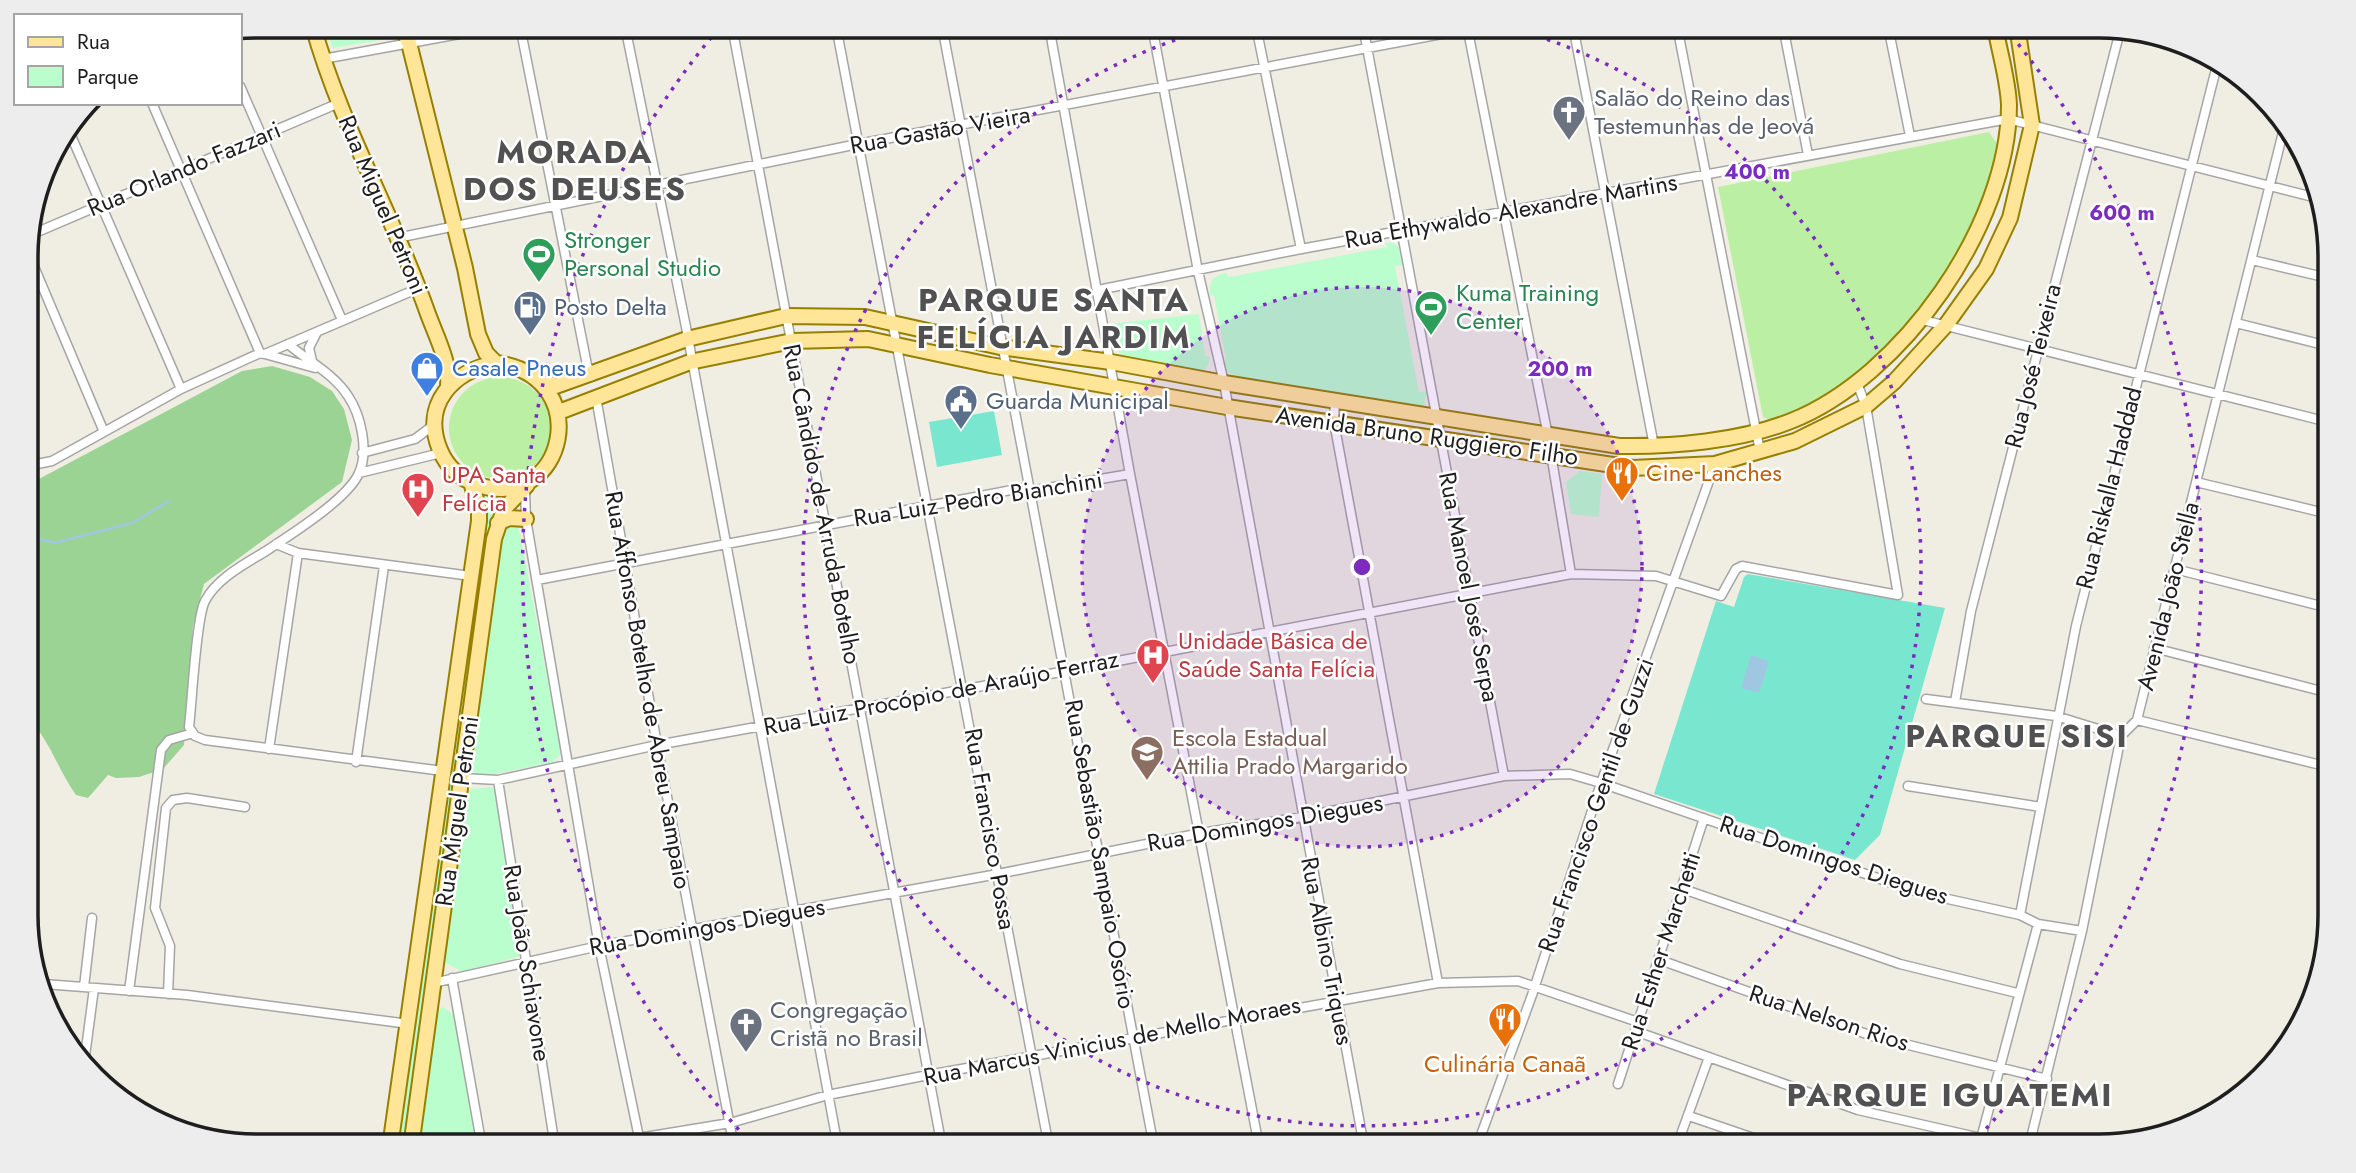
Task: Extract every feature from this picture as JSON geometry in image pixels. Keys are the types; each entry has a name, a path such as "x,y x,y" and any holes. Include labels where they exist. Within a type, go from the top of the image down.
{"main road":[{"name":"Avenida Bruno Ruggiero Filho","path":"538,379 556,386 592,376 688,339 786,316 865,317 1000,347 1111,362 1224,383 1619,446 1654,446 1756,432 1819,408 1857,383 1919,319 1962,260 1985,216 2004,147 2009,102 1997,38"},
{"name":"Avenida Bruno Ruggiero Filho","path":"559,412 691,362 792,341 867,339 1007,368 1227,407 1550,453 1633,468 1715,464 1795,441 1866,405 1894,382 1946,325 1986,270 2006,227 2032,125 2019,38"},
{"name":"Rua Miguel Petroni","path":"317,39 339,103 419,288 445,360 448,386"},
{"path":"407,39 478,334 486,353 496,363"},
{"path":"496,363 523,369 538,379 551,394 559,412 560,432 555,453 527,485 501,489 471,482 450,467 441,453 435,424 439,404 448,386 466,372 496,363"},
{"name":"Rua Miguel Petroni","path":"392,1134 480,510 471,482"},
{"name":"Rua Miguel Petroni","path":"413,1134 498,523 512,497 527,485"},
{"path":"498,523 509,518 526,519"}],"street":[{"path":"1258,38 1301,249"},
{"name":"Rua Manoel José Serpa","path":"1365,38 1504,776"},
{"name":"Rua Gastão Vieira","path":"397,238 860,144 962,127 1415,38"},
{"path":"1469,38 1548,436 1571,574"},
{"path":"1575,38 1654,446"},
{"path":"1679,38 1760,451"},
{"path":"1785,38 1808,155"},
{"path":"1890,38 1910,136"},
{"path":"323,59 432,39"},
{"path":"523,39 558,205 587,365 592,376"},
{"path":"628,39 688,339 836,1134"},
{"name":"Rua Cândido de Arruda Botelho","path":"734,39 939,1134"},
{"name":"Rua Francisco Possa","path":"839,39 1047,1134"},
{"name":"Rua Sebastião Sampaio Osório","path":"944,39 1000,347 1007,368 1066,671 1152,1134"},
{"path":"1051,39 1130,474 1257,1134"},
{"name":"Rua Albino Triques","path":"1154,39 1198,271 1224,383 1362,1134"},
{"name":"Rua José Teixeira","path":"1955,702 1970,611 2118,39"},
{"name":"Rua Riskalla Haddad","path":"2020,915 2056,716 2137,373 2215,72"},
{"path":"242,91 342,320"},
{"name":"Rua Orlando Fazzari","path":"41,231 339,103"},
{"path":"153,105 262,353 298,366 317,367"},
{"path":"2008,120 2308,196"},
{"name":"Rua Ethywaldo Alexandre Martins","path":"1098,290 1301,249 2008,120"},
{"name":"Avenida João Stella","path":"2120,736 2137,720 2282,137"},
{"path":"73,140 181,389"},
{"path":"2252,260 2318,276"},
{"path":"39,278 104,432"},
{"path":"39,464 52,461 181,389 419,288"},
{"path":"1919,319 2318,420"},
{"path":"2236,323 2318,344"},
{"path":"317,367 310,341 318,331"},
{"path":"288,344 348,396 358,418 362,453 359,472 337,498 276,544 226,577 204,603 189,727 193,733 205,740 356,762 443,771"},
{"path":"1857,383 1866,405"},
{"name":"Rua Affonso Botelho de Abreu Sampaio","path":"596,397 657,745 732,1134"},
{"path":"1335,400 1334,422 1367,612 1405,797 1437,983"},
{"name":"Rua Luiz Procópio de Araújo Ferraz","path":"462,778 498,780 657,745 1066,671 1571,574 1647,575 1721,596 1736,569 1742,566 1898,594 1866,405"},
{"path":"362,453 415,439 435,424"},
{"path":"359,472 441,453"},
{"name":"Rua Francisco Gentil de Guzzi","path":"1481,1134 1535,986 1601,782 1715,464"},
{"name":"Rua Luiz Pedro Bianchini","path":"537,580 1021,488 1030,491 1130,474"},
{"path":"2196,482 2318,511"},
{"path":"527,485 523,498 526,519 598,946 638,1134"},
{"path":"276,544 298,553 471,576"},
{"path":"269,749 298,553"},
{"path":"356,762 384,566"},
{"path":"2175,569 2318,605"},
{"path":"2154,648 2318,690"},
{"path":"1926,699 2056,716 2120,736 2082,931 2032,1134"},
{"path":"2137,720 2318,764"},
{"path":"129,991 162,750 169,740 193,733"},
{"name":"Rua Domingos Diegues","path":"433,983 598,946 998,874 1201,833 1303,817 1504,776 1570,774 1601,782 1921,892 2020,915 2038,924 2082,931"},
{"name":"Rua João Schiavone","path":"498,780 553,1134"},
{"path":"1908,786 2041,807"},
{"path":"168,994 170,946 155,908 166,808 173,800 187,798 245,807"},
{"name":"Rua Esther Marchetti","path":"1618,1084 1704,818"},
{"path":"1683,889 1900,964 2017,993"},
{"path":"84,987 92,918"},
{"path":"1982,1134 2017,993 2038,924"},
{"name":"Rua Nelson Rios","path":"1660,960 1872,1036 2047,1079"},
{"path":"452,978 480,1134"},
{"name":"Rua Marcus Vinicius de Mello Moraes","path":"678,1134 730,1123 828,1095 1134,1039 1235,1017 1437,983 1518,981 1709,1057 1858,1110 1950,1134"},
{"path":"50,984 168,994 409,1024"},
{"path":"86,1051 94,988"},
{"path":"1681,1134 1709,1057"},
{"path":"1689,1115 1743,1134"}],"green space":[{"path":"329,39 387,39 333,48"},
{"path":"1989,132 1998,145 1983,202 1959,256 1927,303 1888,347 1842,385 1782,417 1763,417 1718,187"},
{"path":"1393,242 1400,249 1403,265 1395,266 1419,392 1427,391 1424,406 1419,408 1238,377 1227,372 1223,363 1226,359 1214,296 1210,295 1211,283 1217,276 1226,273 1229,277 1387,247 1385,243"},
{"path":"1199,314 1205,356 1210,357 1204,370 1127,360 1115,348 1109,324"},
{"path":"272,366 310,377 332,391 344,409 352,440 342,482 204,584 193,626 184,745 163,769 139,777 116,778 108,775 88,798 76,795 38,730 39,479 242,371"},
{"path":"500,377 520,380 543,399 548,408 551,428 548,448 529,471 520,476 500,479 480,476 457,457 452,448 449,428 452,408 471,385 480,380"},
{"path":"1580,471 1602,474 1599,517 1571,514 1566,482"},
{"path":"509,494 409,1134 396,1134 485,507 482,496"},
{"path":"518,524 562,753 553,762 484,776 473,772 470,765 498,541 504,525"},
{"path":"492,787 497,792 521,956 463,972 442,961 466,793 471,789"},
{"path":"443,1007 453,1014 477,1134 419,1134 436,1011"}],"shaded area":[{"path":"994,411 1002,455 937,467 929,422"},
{"path":"1748,574 1945,608 1880,835 1855,860 1654,794 1716,601 1734,607 1744,577"},
{"path":"1751,655 1769,661 1759,693 1741,688"}],"waterway":[{"path":"39,539 54,543 132,523 169,501"}],"place":[{"name":"Salão do Reino das Testemunhas de Jeová","path":"1569,142"},
{"name":"Stronger Personal Studio","path":"539,284"},
{"name":"Posto Delta","path":"530,337"},
{"name":"Kuma Training Center","path":"1431,337"},
{"name":"Casale Pneus","path":"427,398"},
{"name":"Guarda Municipal","path":"961,431"},
{"name":"Cine Lanches","path":"1622,503"},
{"name":"UPA Santa Felícia","path":"418,519"},
{"name":"Unidade Básica de Saúde Santa Felícia","path":"1153,685"},
{"name":"Escola Estadual Attilia Prado Margarido","path":"1147,782"},
{"name":"Culinária Canaã","path":"1505,1049"},
{"name":"Congregação Cristã no Brasil","path":"746,1054"}],"district":[{"name":"MORADA DOS DEUSES","path":"575,170"},
{"name":"PARQUE SANTA FELÍCIA JARDIM","path":"1054,318"},
{"name":"PARQUE SISI","path":"2017,736"},
{"name":"PARQUE IGUATEMI","path":"1950,1095"}]}
